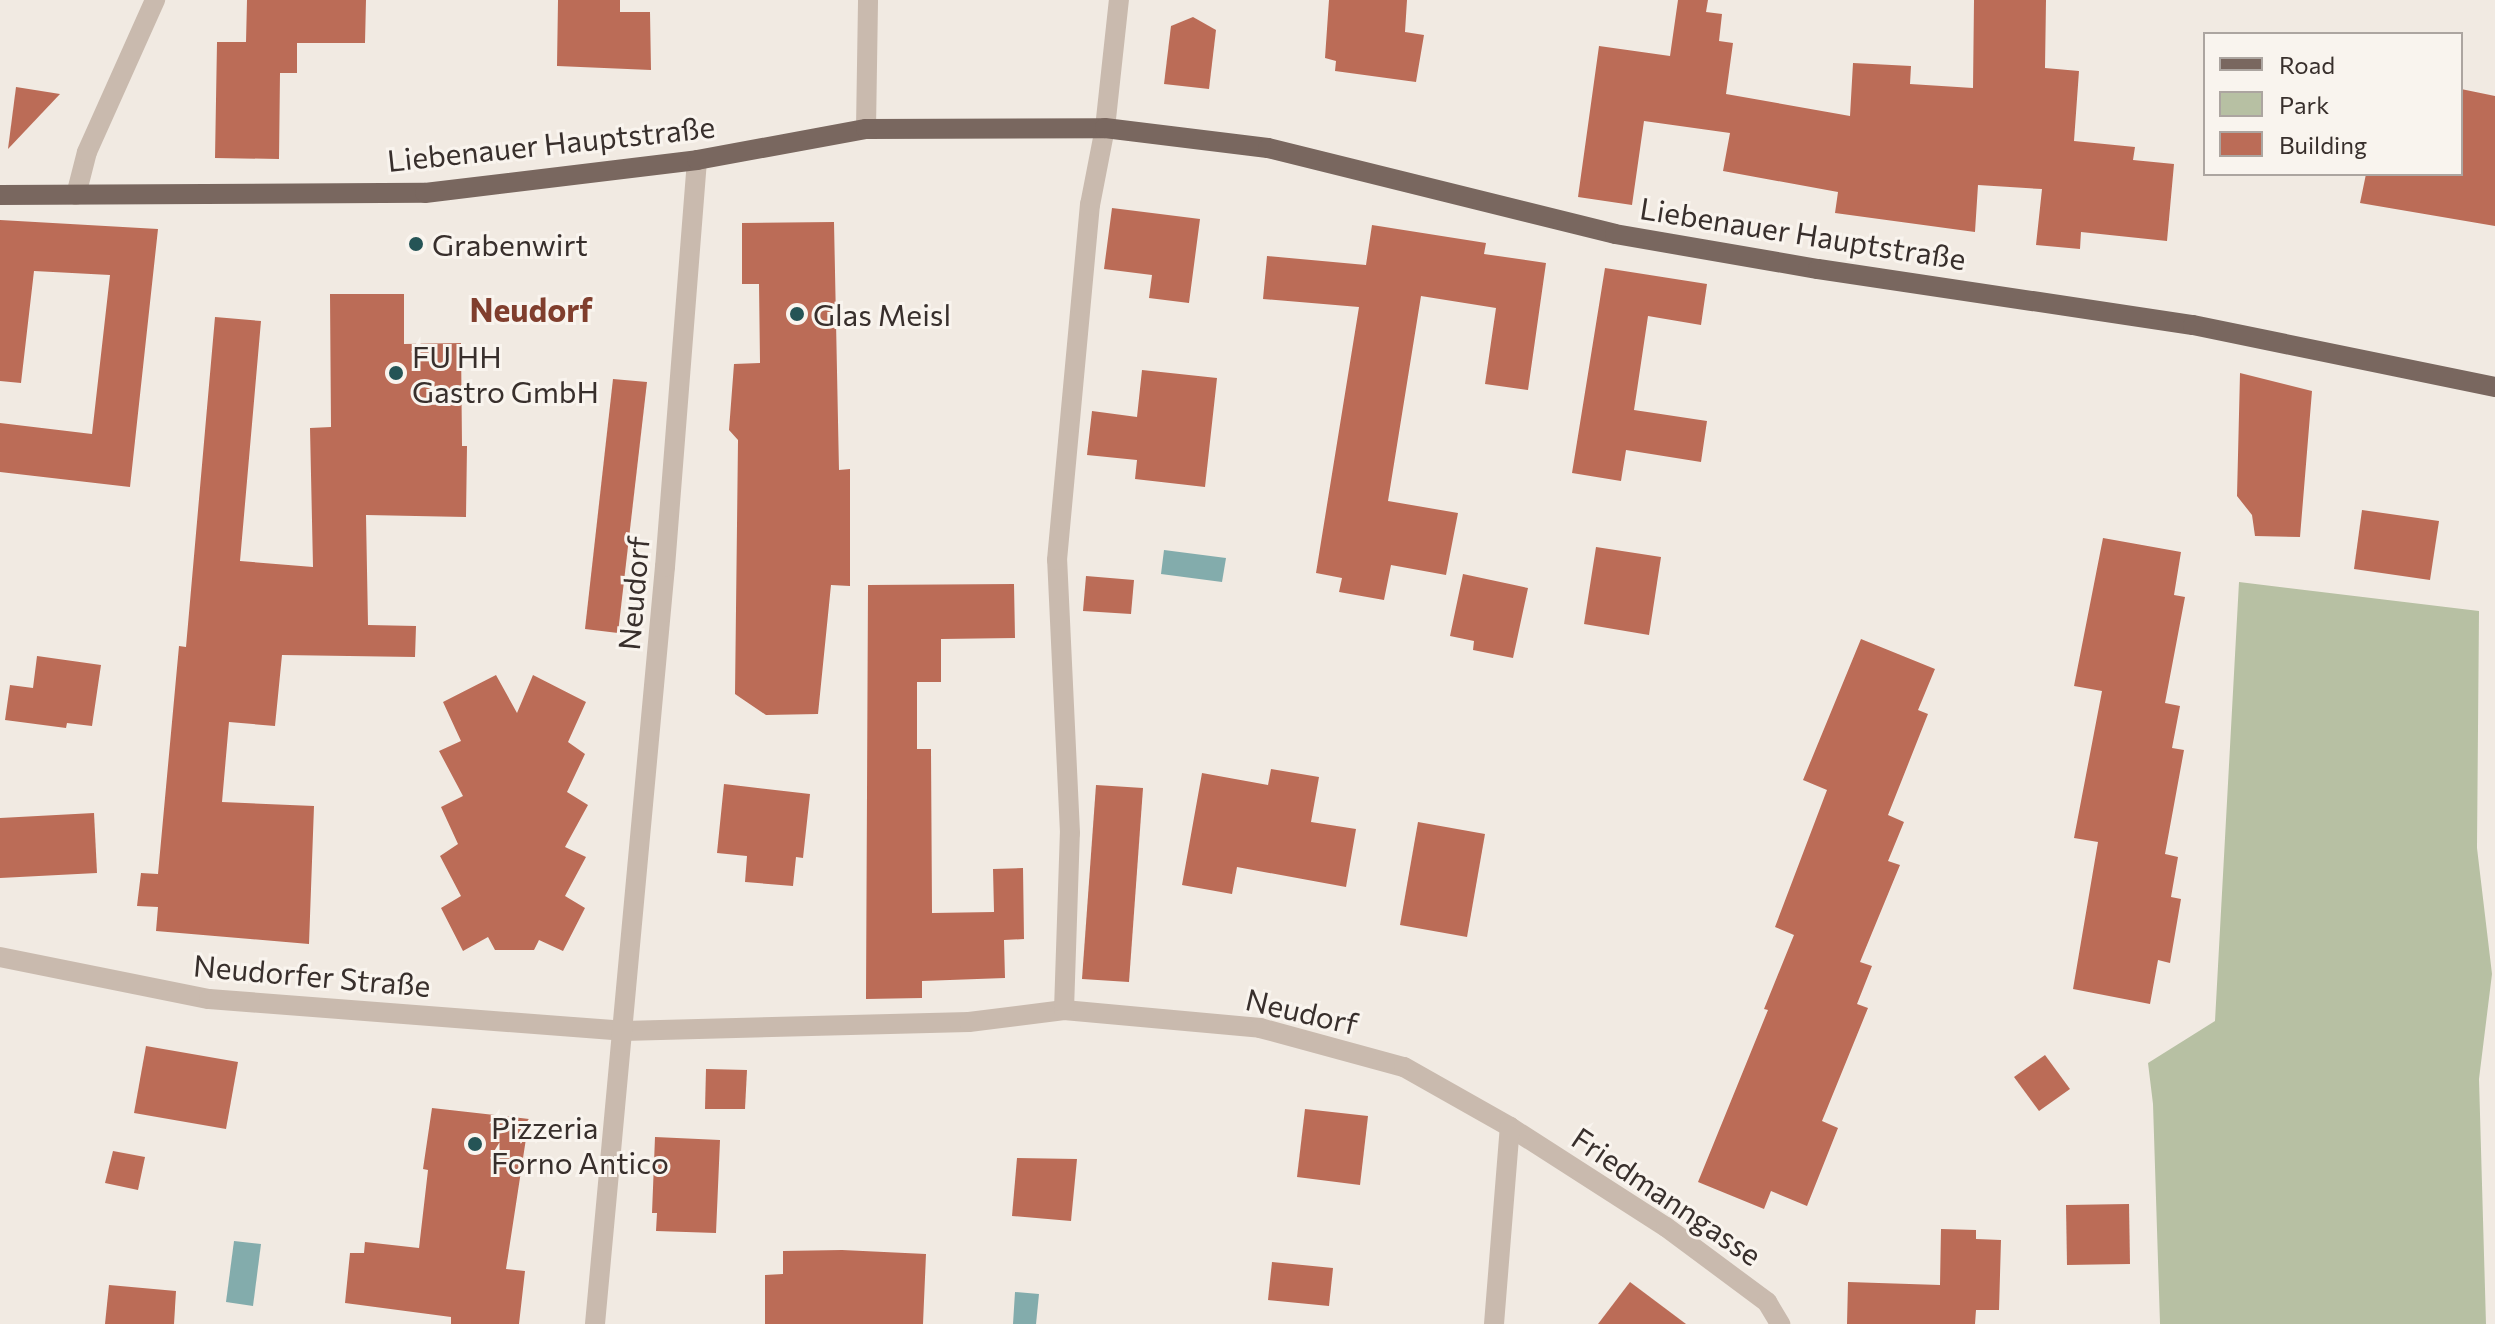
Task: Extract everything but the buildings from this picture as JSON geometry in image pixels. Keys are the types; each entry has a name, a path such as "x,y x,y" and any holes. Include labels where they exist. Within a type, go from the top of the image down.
{"main road":[{"name":"Liebenauer Hauptstraße","path":"0,195 425,193 697,160 866,129 1105,128 1268,148 1615,234 1818,269 2179,322 2495,387"}],"street":[{"path":"76,195 87,152 155,0"},
{"path":"866,129 868,0"},
{"path":"1064,1010 1070,833 1057,560 1090,205 1105,128 1119,0"},
{"name":"Neudorf","path":"623,1031 667,552 697,160"},
{"name":"Neudorfer Straße","path":"0,957 209,999 623,1031 969,1022 1064,1010"},
{"name":"Neudorf","path":"1064,1010 1260,1028 1404,1067 1510,1127"},
{"path":"595,1324 623,1031"},
{"path":"1494,1324 1510,1127"},
{"name":"Friedmanngasse","path":"1510,1127 1666,1227 1767,1302 1780,1324"}],"green space":[{"path":"2239,582 2479,611 2477,848 2492,974 2479,1079 2486,1324 2160,1324 2153,1104 2148,1063 2215,1021"}],"water":[{"path":"1164,550 1226,558 1222,582 1161,574"},
{"path":"234,1241 261,1244 253,1306 226,1302"},
{"path":"1015,1292 1039,1294 1036,1324 1013,1324"}],"place":[{"name":"Grabenwirt","path":"416,244"},
{"name":"Glas Meisl","path":"797,314"},
{"name":"FU HH Gastro GmbH","path":"396,373"},
{"name":"Pizzeria Forno Antico","path":"475,1144"}],"district":[{"name":"Neudorf","path":"531,309"}]}
